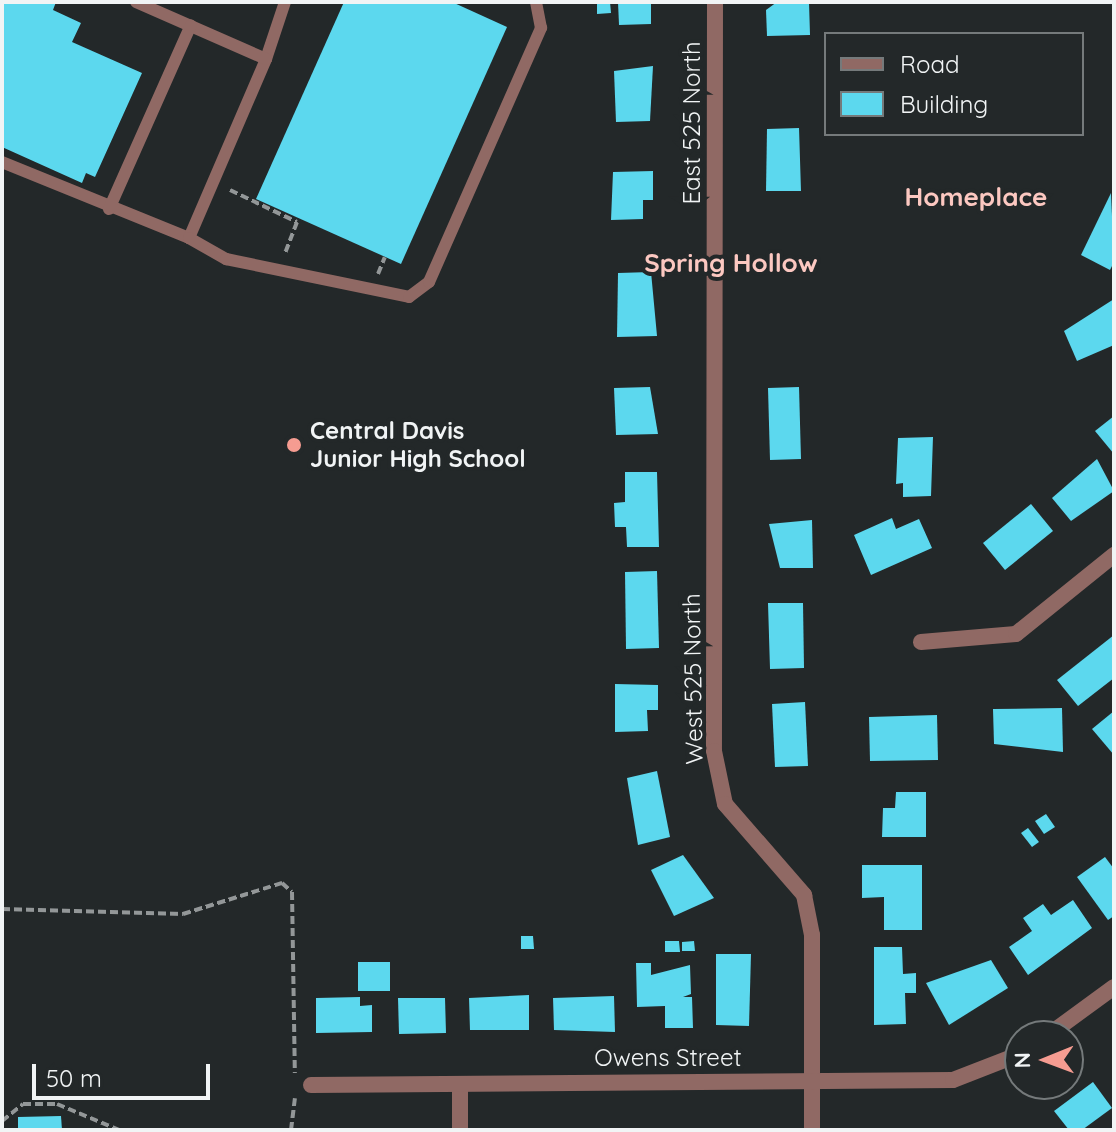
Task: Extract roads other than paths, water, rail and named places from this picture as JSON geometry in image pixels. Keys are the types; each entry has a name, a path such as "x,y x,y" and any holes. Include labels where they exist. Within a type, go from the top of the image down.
{"street":[{"name":"East 525 North","path":"715,2 717,243"},
{"name":"West 525 North","path":"717,243 714,751 725,804 804,895 812,935 812,1130"},
{"path":"921,642 1016,634 1114,555"},
{"path":"1069,1020 1114,987"},
{"name":"Owens Street","path":"311,1085 953,1080 1004,1060"},
{"path":"460,1084 460,1130"}],"lane":[{"path":"136,2 266,59"},
{"path":"189,238 266,59 285,2"},
{"path":"2,162 109,209 189,238 226,259 409,297 429,282 541,28 536,2"},
{"path":"109,209 191,25"}],"place":[{"name":"Central Davis Junior High School","path":"294,445"}],"district":[{"name":"Homeplace","path":"976,197"},
{"name":"Spring Hollow","path":"731,263"}]}
